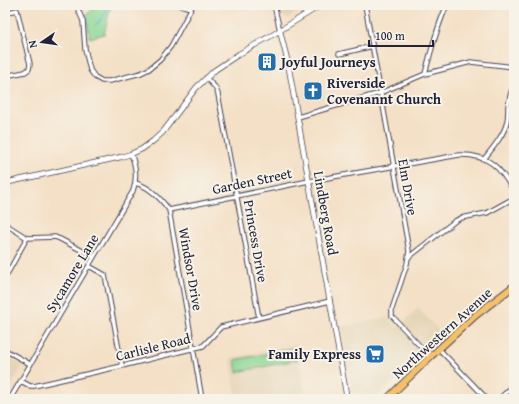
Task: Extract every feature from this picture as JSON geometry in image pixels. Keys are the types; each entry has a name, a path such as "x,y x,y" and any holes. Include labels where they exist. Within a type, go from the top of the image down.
{"main road":[{"name":"Northwestern Avenue","path":"387,399 476,315 514,286"}],"street":[{"path":"76,5 83,21 85,48 90,70 102,81 110,81 141,73 149,69 160,60 171,46 192,6 180,5"},
{"path":"274,5 280,31"},
{"path":"5,183 131,154 142,149 163,132 188,98 206,78 224,64 321,5"},
{"name":"Elm Drive","path":"365,5 408,246 408,257 393,306 392,316 430,357"},
{"path":"425,74 434,39 447,5"},
{"path":"508,5 513,8"},
{"path":"5,13 17,10 30,64 29,69 25,72 5,76"},
{"name":"Lindberg Road","path":"280,31 288,63 298,117 347,399"},
{"path":"339,54 373,46"},
{"path":"298,117 380,93 425,74 471,62 514,67"},
{"name":"Princess Drive","path":"206,78 215,87 218,94 259,318"},
{"path":"484,159 495,144 508,121 508,104 514,84"},
{"name":"Sycamore Lane","path":"10,399 133,191 135,183 135,169 131,154"},
{"name":"Garden Street","path":"169,210 309,181 459,155 472,155 484,159 496,166 502,172 514,192"},
{"name":"Windsor Drive","path":"135,183 140,184 150,190 169,210 202,399"},
{"path":"408,257 455,221 461,218 486,213 514,198"},
{"path":"5,224 27,238 55,237 94,257"},
{"path":"5,278 27,238"},
{"path":"89,266 105,276 122,366"},
{"name":"Carlisle Road","path":"21,381 30,386 34,386 203,346 221,327 330,302"},
{"path":"439,349 487,399"},
{"path":"5,350 30,364"},
{"path":"499,399 514,385"}],"shaded area":[{"path":"280,5 308,5 288,18 282,16"},
{"path":"418,308 443,335 376,399 354,399 341,327 387,317 397,328"},
{"path":"296,344 307,399 237,399 230,358"},
{"path":"5,355 22,365 22,367 5,397"}],"green space":[{"path":"96,5 111,5 104,34 90,38 86,15 95,8"},
{"path":"295,348 297,360 237,372 235,360"}],"waterway":[{"path":"95,25 104,16 106,5"}],"place":[{"name":"Joyful Journeys","path":"267,62"},
{"name":"Riverside Covenannt Church","path":"313,91"},
{"name":"Family Express","path":"375,354"}]}
